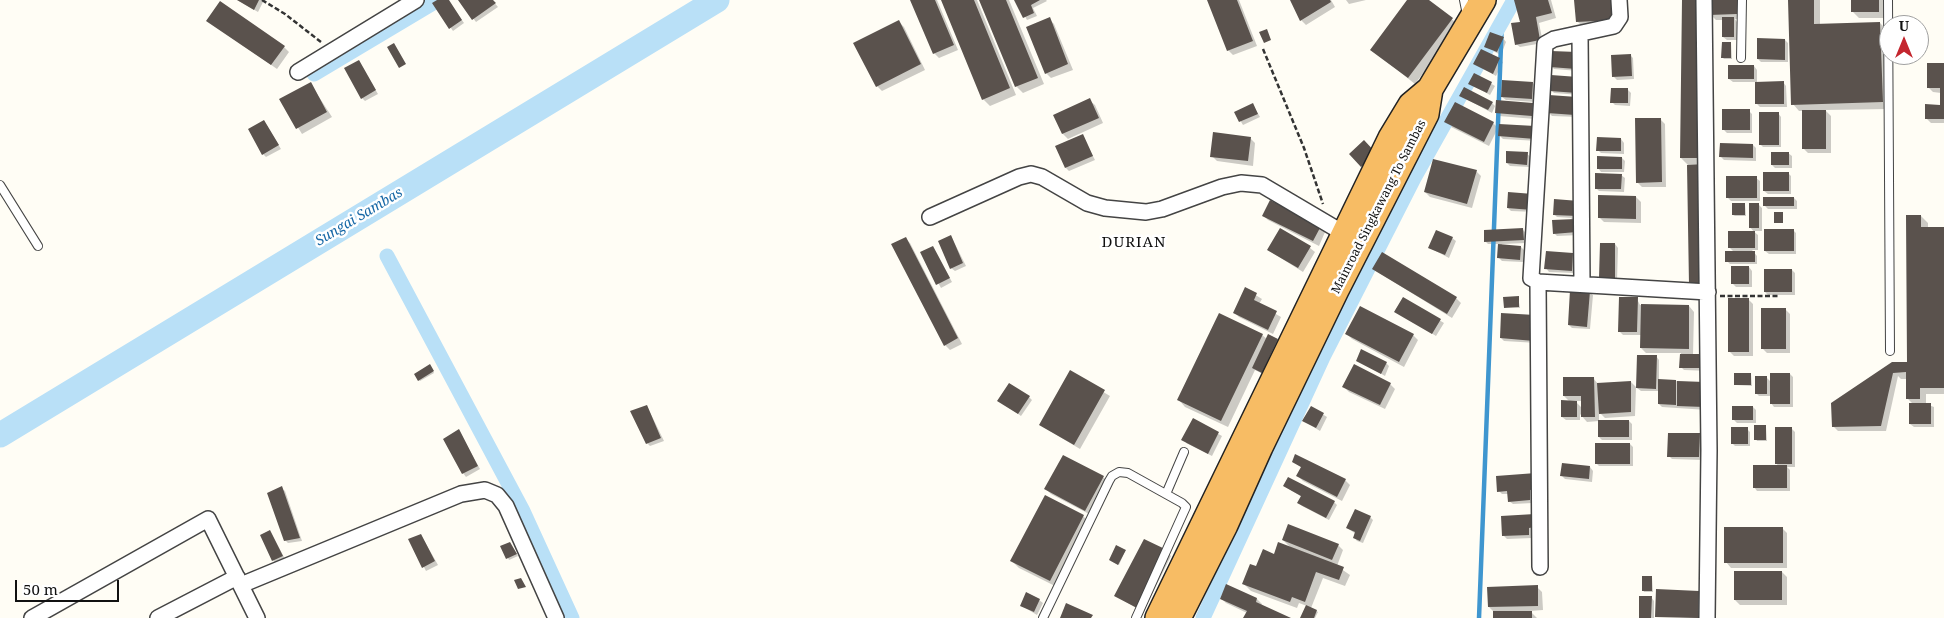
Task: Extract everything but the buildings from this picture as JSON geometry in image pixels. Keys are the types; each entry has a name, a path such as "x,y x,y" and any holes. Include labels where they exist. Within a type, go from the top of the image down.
{"highway":[{"path":"1430,89 1467,12 1483,0"},
{"name":"Mainroad Singkawang To Sambas","path":"1178,618 1338,230 1401,118 1411,105 1430,89"},
{"name":"Mainroad Singkawang To Sambas","path":"1158,618 1177,554 1217,520 1426,114 1430,89"}],"street":[{"path":"298,72 416,0"},
{"path":"1619,0 1618,23 1607,28 1554,39 1545,44 1531,278 1538,282 1708,294"},
{"path":"1704,0 1708,294 1707,618"},
{"path":"1580,34 1582,284"},
{"path":"930,217 1019,176 1031,174 1042,176 1087,204 1105,208 1146,212 1162,210 1222,187 1251,183 1262,185 1338,230"},
{"path":"1538,282 1540,567"},
{"path":"158,618 239,581 461,494 485,490 498,495 506,506 556,618"},
{"path":"32,618 208,520 257,618"}],"lane":[{"path":"1741,58 1742,0"},
{"path":"1888,0 1890,351"},
{"path":"0,185 38,246"},
{"path":"1166,494 1184,452"},
{"path":"1043,618 1112,476 1119,472 1128,473 1182,503 1186,508 1177,554 1136,618"}],"path":[{"path":"262,0 286,14 332,51"},
{"path":"1263,49 1338,230"},
{"path":"1708,294 1780,296"}],"waterway":[{"path":"314,74 438,0"},
{"name":"Sungai Sambas","path":"0,435 717,0"},
{"path":"1203,618 1323,357 1414,178 1514,0"},
{"path":"1479,618 1502,19"},
{"path":"387,256 523,511 572,618"}],"district":[{"name":"DURIAN","path":"1134,243"}]}
